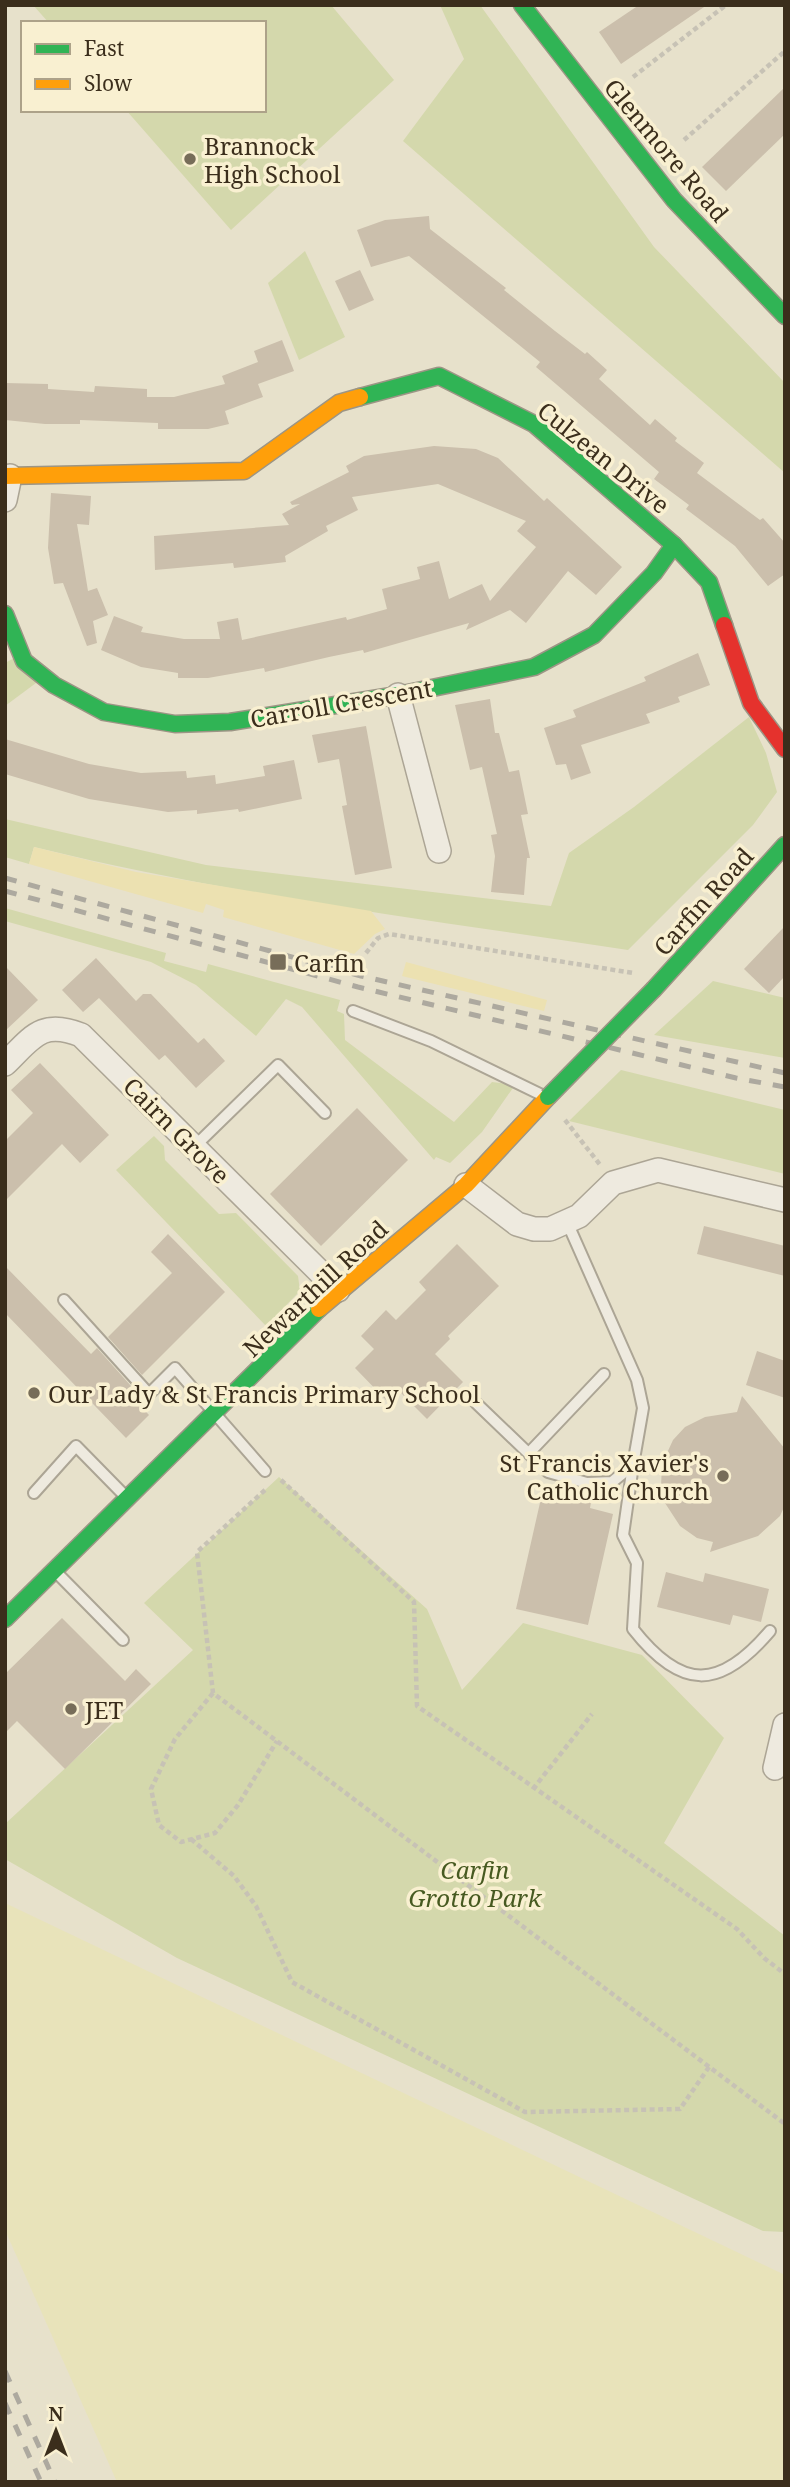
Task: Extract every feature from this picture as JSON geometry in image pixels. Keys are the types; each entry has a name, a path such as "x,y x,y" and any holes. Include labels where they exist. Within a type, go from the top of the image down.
{"street":[{"name":"Glenmore Road","path":"522,5 674,200 785,316"},
{"name":"Culzean Drive","path":"7,476 244,471 339,403 439,376 534,424 674,545 709,582 751,703 785,749"},
{"path":"5,500 7,476"},
{"name":"Carroll Crescent","path":"5,614 24,661 54,685 104,712 174,724 230,723 398,695 534,667 594,635 654,573 674,545"},
{"path":"398,695 439,851"},
{"name":"Carfin Road","path":"654,989 785,845"},
{"name":"Newarthill Road","path":"5,1619 338,1290 466,1185 654,989"},
{"name":"Cairn Grove","path":"5,1064 38,1031 54,1028 82,1035 338,1290"},
{"path":"466,1185 517,1224 550,1229 579,1216 613,1183 658,1170 785,1200"},
{"path":"775,1768 785,1726"}],"lane":[{"path":"354,1011 431,1041 548,1097"},
{"path":"194,1147 278,1065 325,1113"},
{"path":"567,1222 637,1380 643,1408 624,1535 637,1563 633,1629 653,1655 683,1675 700,1676 729,1668 749,1655 770,1631"},
{"path":"64,1300 149,1394 175,1368 265,1471"},
{"path":"529,1453 604,1374"},
{"path":"476,1403 548,1472 587,1483 612,1482 633,1465"},
{"path":"34,1493 76,1446 128,1499"},
{"path":"55,1571 123,1640"}],"path":[{"path":"633,77 726,5"},
{"path":"684,140 785,51"},
{"path":"366,953 378,938 389,934 630,970 654,989"},
{"path":"548,1097 613,1183"},
{"path":"279,1477 414,1602 417,1706 737,1929 764,1958 785,1974"},
{"path":"268,1487 197,1552 213,1693 785,2124"},
{"path":"213,1693 174,1739 151,1789 159,1825 181,1842 215,1833 238,1805 277,1741"},
{"path":"533,1789 592,1714"},
{"path":"191,1839 234,1876 257,1906 292,1982 524,2112 680,2109 709,2067"}],"shaded area":[{"path":"5,1903 785,2275 785,2482 117,2482 5,2230"}],"green space":[{"path":"33,5 331,5 394,80 231,230 128,112 266,112 266,21 47,21"},
{"path":"440,5 480,5 654,247 785,383 785,473 403,141 464,59"},
{"path":"305,251 345,337 299,360 268,283"},
{"path":"18,656 40,680 5,706 5,663"},
{"path":"749,717 766,753 777,792 753,825 628,950 256,893 34,847 29,864 5,857 5,819 206,865 551,906 569,853 634,807"},
{"path":"5,908 166,953 164,961 206,972 208,964 340,1000 337,1011 344,1014 345,1040 454,1122 492,1082 515,1085 482,1132 450,1163 436,1157 434,1160 302,1007 286,999 256,1036 196,985 151,962 5,921"},
{"path":"713,981 785,998 785,1058 654,1035"},
{"path":"621,1070 785,1110 785,1174 569,1121"},
{"path":"154,1136 164,1146 165,1160 219,1214 236,1213 298,1276 300,1291 266,1326 116,1170"},
{"name":"Carfin Grotto Park","path":"279,1477 427,1609 462,1690 523,1623 642,1655 724,1738 664,1843 785,1936 785,2232 763,2231 177,1958 5,1859 5,1824 193,1650 144,1603"}],"sand":[{"path":"34,847 136,872 371,911 385,929 375,934 354,954 223,917 224,910 206,904 203,913 29,864"},
{"path":"406,962 547,1000 544,1011 402,976"}],"building":[{"path":"639,5 707,5 621,64 599,32"},
{"path":"785,87 785,134 726,191 702,167"},
{"path":"429,216 430,229 506,288 504,290 555,331 585,354 587,352 607,370 599,379 650,425 655,419 677,438 675,441 704,463 697,473 760,520 763,518 785,543 785,574 768,586 735,546 686,509 689,505 654,479 659,472 536,367 540,362 409,256 371,267 357,230 385,220"},
{"path":"360,270 374,300 349,311 335,281"},
{"path":"282,340 294,371 258,384 263,397 225,411 229,424 208,429 158,429 158,423 80,420 80,424 45,424 5,420 5,383 48,384 48,389 94,392 95,386 147,389 147,397 174,397 225,384 222,376 258,362 254,351"},
{"path":"434,446 476,449 498,458 544,501 547,498 622,567 596,595 568,571 526,623 510,610 466,630 469,623 364,653 363,650 265,672 264,668 208,678 178,678 178,673 141,667 101,650 114,616 143,627 141,632 184,639 220,639 217,622 238,618 242,640 346,617 347,620 387,609 382,589 420,579 417,567 439,561 449,599 482,584 490,601 536,547 517,531 526,521 438,484 352,497 358,510 326,526 328,531 285,556 286,562 234,568 233,563 155,570 154,536 289,525 282,514 300,504 292,505 290,502 349,472 346,466 364,456"},
{"path":"51,493 91,496 89,525 77,524 88,591 97,588 108,615 93,621 97,643 87,646 63,583 54,584 48,548"},
{"path":"698,653 710,685 678,697 680,702 646,714 650,723 581,745 591,773 571,780 566,764 556,765 544,728 576,717 573,710 646,681 644,677"},
{"path":"490,699 495,733 499,733 509,772 519,770 528,814 521,815 530,858 527,858 524,895 491,892 495,856 491,835 497,834 482,767 470,770 455,705"},
{"path":"366,726 392,868 355,875 342,806 347,805 339,759 318,763 312,735"},
{"path":"5,739 89,764 141,773 186,771 187,778 215,775 216,784 265,776 263,766 294,760 302,799 239,812 238,809 197,814 197,810 168,812 89,799 5,774"},
{"path":"785,926 785,976 769,993 744,969"},
{"path":"96,958 136,1001 143,994 151,994 198,1043 204,1038 225,1061 196,1088 165,1055 159,1060 99,998 83,1012 62,990"},
{"path":"5,966 38,1000 5,1031"},
{"path":"40,1063 109,1135 80,1163 62,1144 5,1201 5,1141 33,1113 11,1090"},
{"path":"357,1108 408,1160 321,1246 270,1194"},
{"path":"704,1226 785,1246 785,1276 697,1254"},
{"path":"168,1234 225,1292 142,1375 108,1337 172,1273 151,1252"},
{"path":"457,1244 499,1286 448,1336 450,1339 435,1354 463,1382 427,1419 398,1390 387,1401 355,1368 374,1349 361,1336 386,1310 396,1320 426,1290 419,1282"},
{"path":"5,1266 91,1354 97,1348 131,1386 126,1391 149,1415 126,1438 5,1313"},
{"path":"757,1351 785,1361 785,1398 746,1385"},
{"name":"St Francis Xavier's Catholic Church","path":"742,1396 785,1449 785,1505 780,1516 758,1536 710,1552 713,1542 697,1538 680,1526 665,1503 661,1487 662,1464 673,1440 685,1427 705,1417 737,1412"},
{"path":"544,1485 592,1496 590,1508 613,1514 588,1625 516,1609"},
{"path":"666,1572 703,1582 705,1573 769,1589 761,1622 733,1615 730,1625 657,1607"},
{"path":"62,1618 125,1681 136,1669 151,1684 65,1769 17,1721 5,1733 5,1674"}],"railway":[{"path":"5,878 361,976 785,1073"},
{"path":"5,891 358,987 736,1078 785,1087"},
{"path":"5,2371 55,2482"},
{"path":"5,2403 41,2482"}],"traffic: fast":[{"path":"522,5 674,200 785,316"},
{"path":"360,397 439,376 534,424 674,545 709,582 724,625"},
{"path":"5,614 24,661 54,685 104,712 175,724 230,722 398,695 534,667 594,635 654,573 674,545"},
{"path":"654,989 785,845"},
{"path":"548,1097 654,989"},
{"path":"5,1619 319,1309"}],"traffic: slow":[{"path":"5,476 244,471 339,403 360,397"},
{"path":"319,1309 466,1185 548,1097"}],"traffic: jam":[{"path":"724,625 751,703 785,749"}],"place":[{"name":"Brannock High School","path":"190,159"},
{"name":"Carfin","path":"278,962"},
{"name":"Our Lady & St Francis Primary School","path":"34,1393"},
{"name":"St Francis Xavier's Catholic Church","path":"723,1476"},
{"name":"JET","path":"71,1709"}]}
